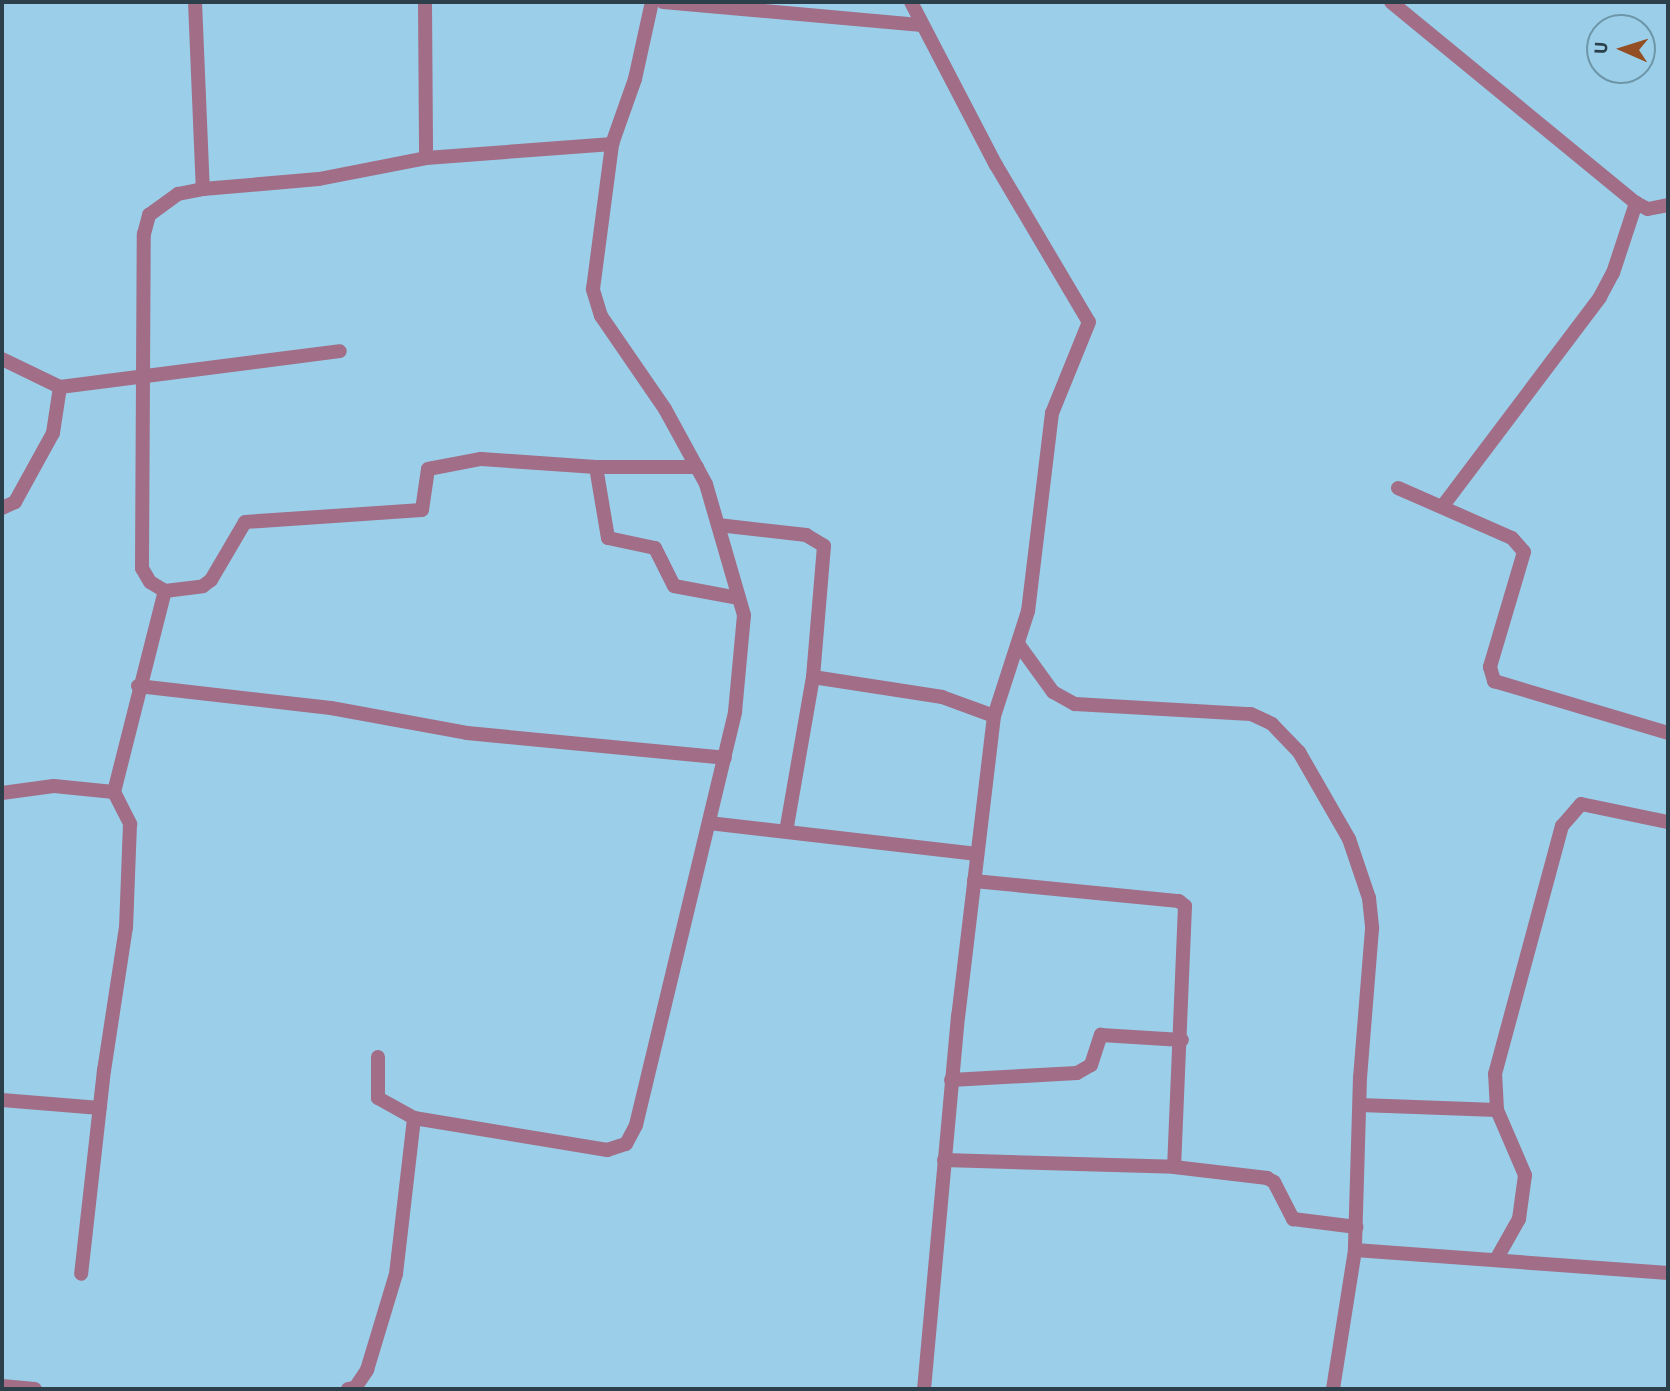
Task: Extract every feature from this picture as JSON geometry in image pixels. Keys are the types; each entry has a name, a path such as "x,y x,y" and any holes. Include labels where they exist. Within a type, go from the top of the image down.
{"street":[{"path":"195,2 202,189"},
{"path":"425,2 421,9 426,158"},
{"path":"378,1057 379,1098 392,1110 414,1118 607,1150 626,1144 636,1125 735,712 744,615 718,525 697,467 595,303 592,278 612,144 635,79 652,2"},
{"path":"663,2 922,25"},
{"path":"911,2 996,165 1089,322 1052,413 1028,611 994,716 951,1080 924,1389"},
{"path":"1391,2 1636,203 1648,209 1668,205"},
{"path":"612,144 426,158 319,179 202,189 178,194 149,215 144,234 142,568 150,582 165,591 203,586 211,580 245,522 422,510 428,469 481,459 596,467 697,467"},
{"path":"1442,507 1600,297 1636,203"},
{"path":"2,359 60,387 145,373 340,351"},
{"path":"2,508 15,502 53,433 60,387"},
{"path":"596,467 608,538 655,548 674,586 739,598"},
{"path":"1398,488 1512,538 1524,552 1490,667 1494,681 1668,733"},
{"path":"718,525 806,535 824,546 813,677 786,831"},
{"path":"81,1273 100,1108 126,927 130,824 114,792 138,685 165,591"},
{"path":"1019,645 1053,692 1075,704 1251,714 1272,724 1299,752 1349,839 1369,898 1372,929 1360,1105 1355,1250 1333,1389"},
{"path":"813,677 942,696 994,716"},
{"path":"138,685 331,708 467,733 724,758"},
{"path":"2,793 54,786 114,792"},
{"path":"1497,1258 1519,1219 1525,1175 1497,1110 1495,1074 1519,972 1569,814 1575,806 1589,804 1668,822"},
{"path":"709,823 977,854"},
{"path":"974,881 1179,901 1186,912 1174,1167"},
{"path":"951,1080 1077,1073 1088,1069 1101,1035 1182,1040"},
{"path":"2,1100 100,1108"},
{"path":"1360,1105 1497,1110"},
{"path":"348,1389 355,1388 367,1370 396,1275 414,1118"},
{"path":"944,1160 1174,1167 1267,1178 1274,1182 1293,1219 1356,1227"},
{"path":"1355,1250 1497,1258 1668,1273"},
{"path":"2,1386 35,1389"}]}
